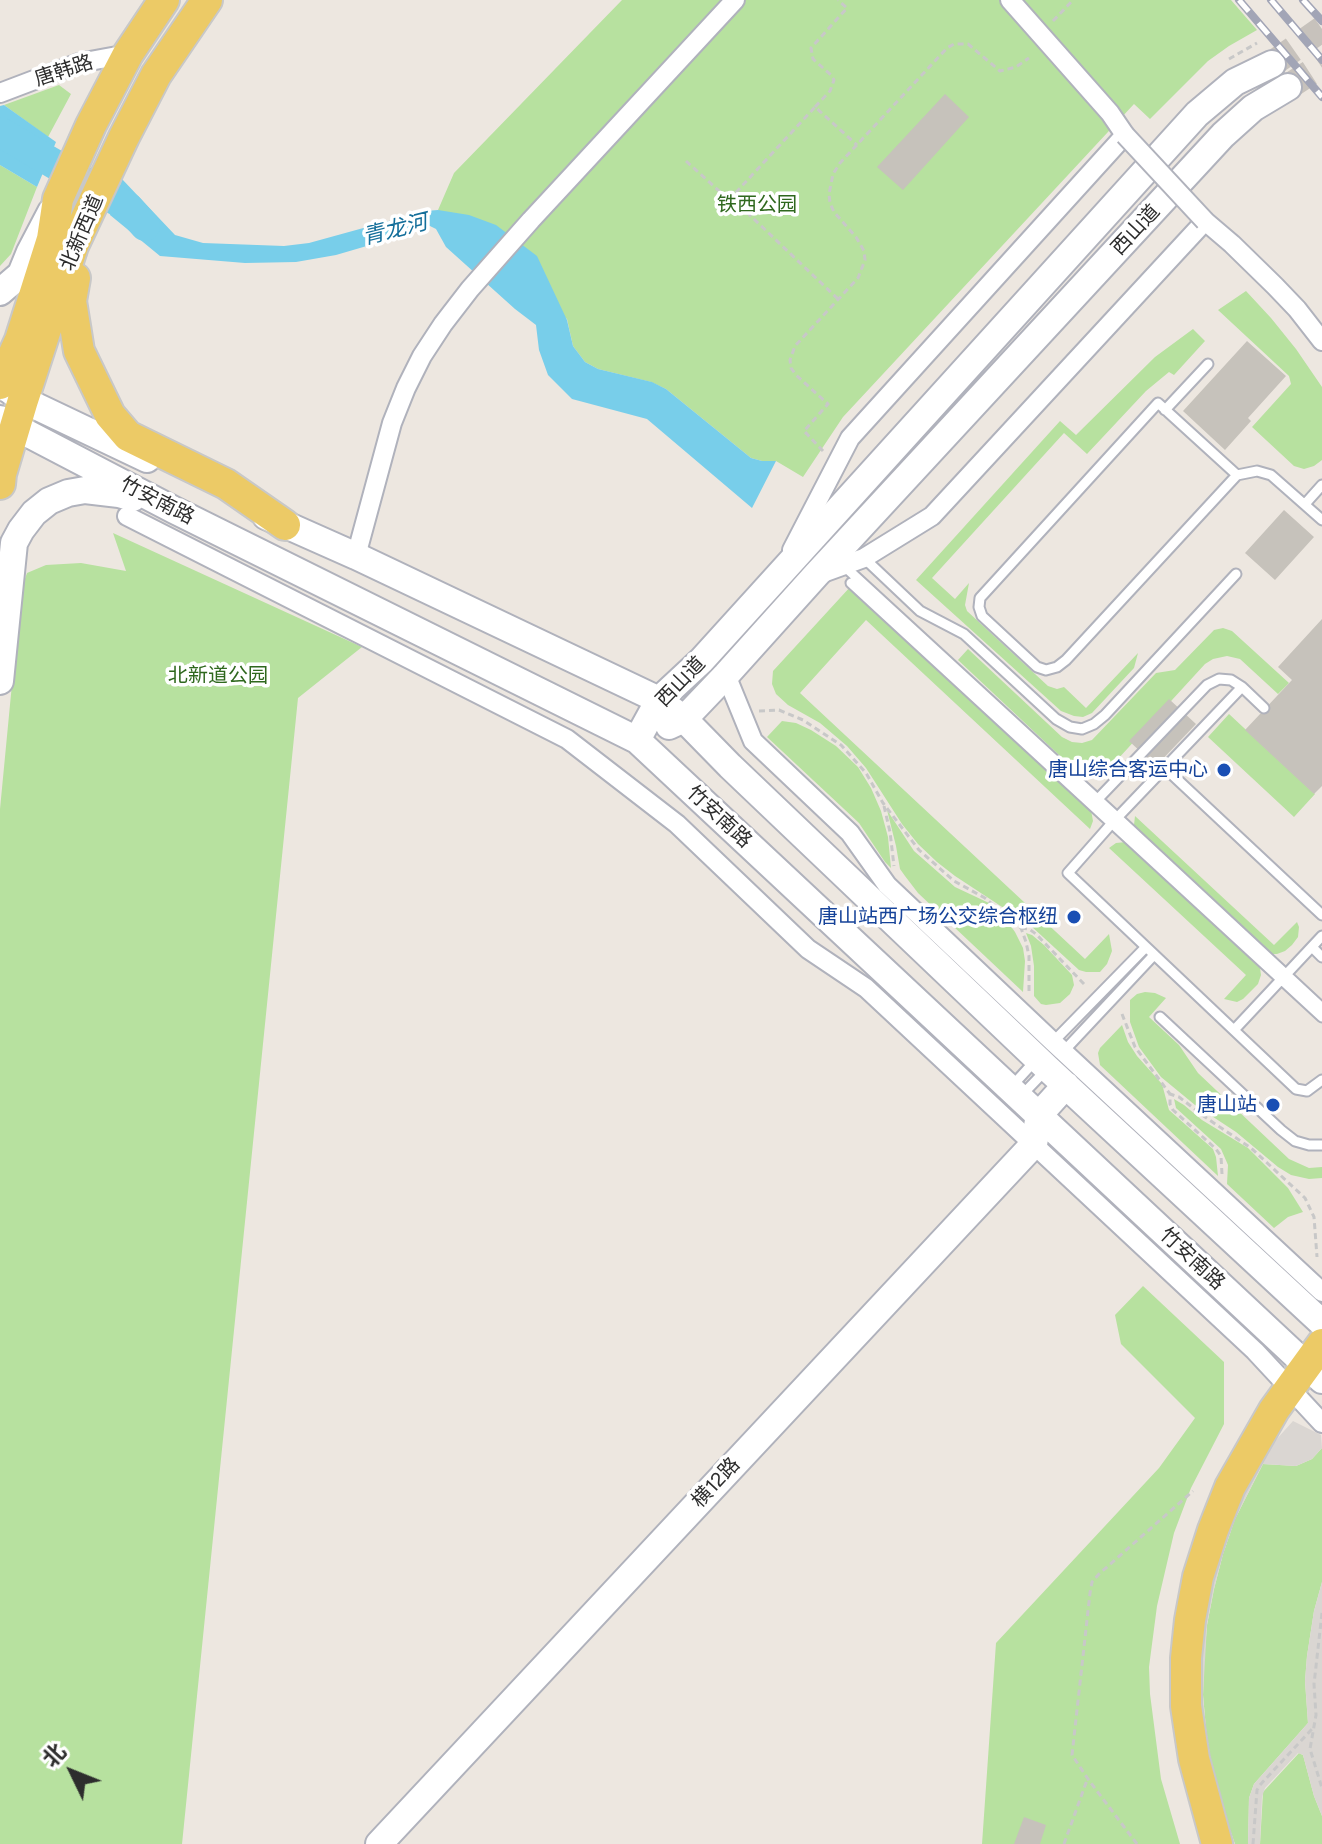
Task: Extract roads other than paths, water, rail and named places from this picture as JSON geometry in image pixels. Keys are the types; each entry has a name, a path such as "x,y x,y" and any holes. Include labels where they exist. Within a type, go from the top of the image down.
{"main road":[{"name":"北新西道","path":"0,484 6,400 20,340 52,239 58,199 91,125 128,54 164,0"},
{"name":"北新西道","path":"6,400 124,137 156,75 207,0"},
{"name":"西山道","path":"637,740 659,700 701,661 777,579 1197,114 1235,82 1272,64"},
{"name":"西山道","path":"637,740 684,719 1223,135 1253,108 1288,87"},
{"path":"0,292 21,274 58,199"},
{"path":"84,227 71,301 75,330 79,351 110,415 128,436 226,484 285,525"},
{"name":"竹安南路","path":"6,400 174,510 637,740 1312,1368"},
{"name":"竹安南路","path":"6,400 356,556 659,700 684,719 741,777 1048,1058 1322,1323"},
{"path":"0,681 14,543 34,513 49,501 85,490 119,494 174,510"},
{"path":"1015,1093 1048,1058"},
{"path":"1015,1093 1048,1058"},
{"path":"1015,1093 1034,1144"},
{"name":"横12路","path":"379,1844 1034,1144"},
{"path":"1217,1844 1194,1759 1186,1706 1186,1658 1198,1577 1230,1487 1274,1410 1312,1368"}],"street":[{"path":"356,556 392,423 422,356 470,289 735,0"},
{"path":"1010,0 1110,113 1125,135 1205,221 1286,298 1322,341"},
{"name":"唐韩路","path":"3,92 79,63 128,54"},
{"path":"777,579 850,438 1125,135"},
{"path":"816,575 848,575 864,558 932,516 1205,221"},
{"path":"127,516 567,739 677,824 808,949 866,988 1255,1351 1312,1368 1322,1423"},
{"path":"726,675 753,741 850,833 887,885 1048,1058 1322,1292"}],"lane":[{"path":"1165,410 1208,364"},
{"path":"1237,475 1158,403 980,598 982,616 1037,667 1046,670 1057,667 1237,475 1257,471 1271,475 1322,520"},
{"path":"1305,504 1322,485"},
{"path":"864,558 920,611 964,634 1056,719 1070,727 1082,729 1105,715 1236,574"},
{"path":"848,575 1116,820 1283,976 1322,1017"},
{"path":"848,575 1095,802"},
{"path":"1095,802 1207,685 1219,679 1231,680 1264,708"},
{"path":"1242,687 1068,873 1296,1089 1307,1091 1322,1080"},
{"path":"1165,768 1322,915"},
{"path":"1234,1030 1322,936"},
{"path":"1312,947 1322,957"},
{"path":"1048,1058 1145,948"},
{"path":"1048,1058 1154,955"},
{"path":"1283,976 1322,1008"},
{"path":"1160,1017 1281,1130 1295,1141 1322,1145"}],"water":[{"path":"4,105 56,142 37,187 0,165 0,106"},
{"path":"122,179 175,235 203,243 284,246 309,243 438,210 469,215 496,225 537,256 567,320 573,346 585,362 598,369 652,382 666,389 751,458 776,461 752,508 647,419 572,399 548,375 539,350 536,325 446,247 436,229 430,226 416,227 336,255 296,262 245,263 160,256 110,215"}],"waterway":[{"name":"青龙河","path":"0,132 129,208 145,226"}],"tunnel":[{"path":"1272,64 1322,29"},
{"path":"1288,87 1322,65"}],"railway":[{"path":"1239,0 1322,97"},
{"path":"1271,0 1322,60"},
{"path":"1303,0 1322,21"}],"place":[{"name":"唐山综合客运中心","path":"1224,770"},
{"name":"唐山站西广场公交综合枢纽","path":"1074,917"},
{"name":"唐山站","path":"1273,1105"}],"park label":[{"name":"铁西公园","path":"757,205"},
{"name":"北新道公园","path":"218,676"}]}
